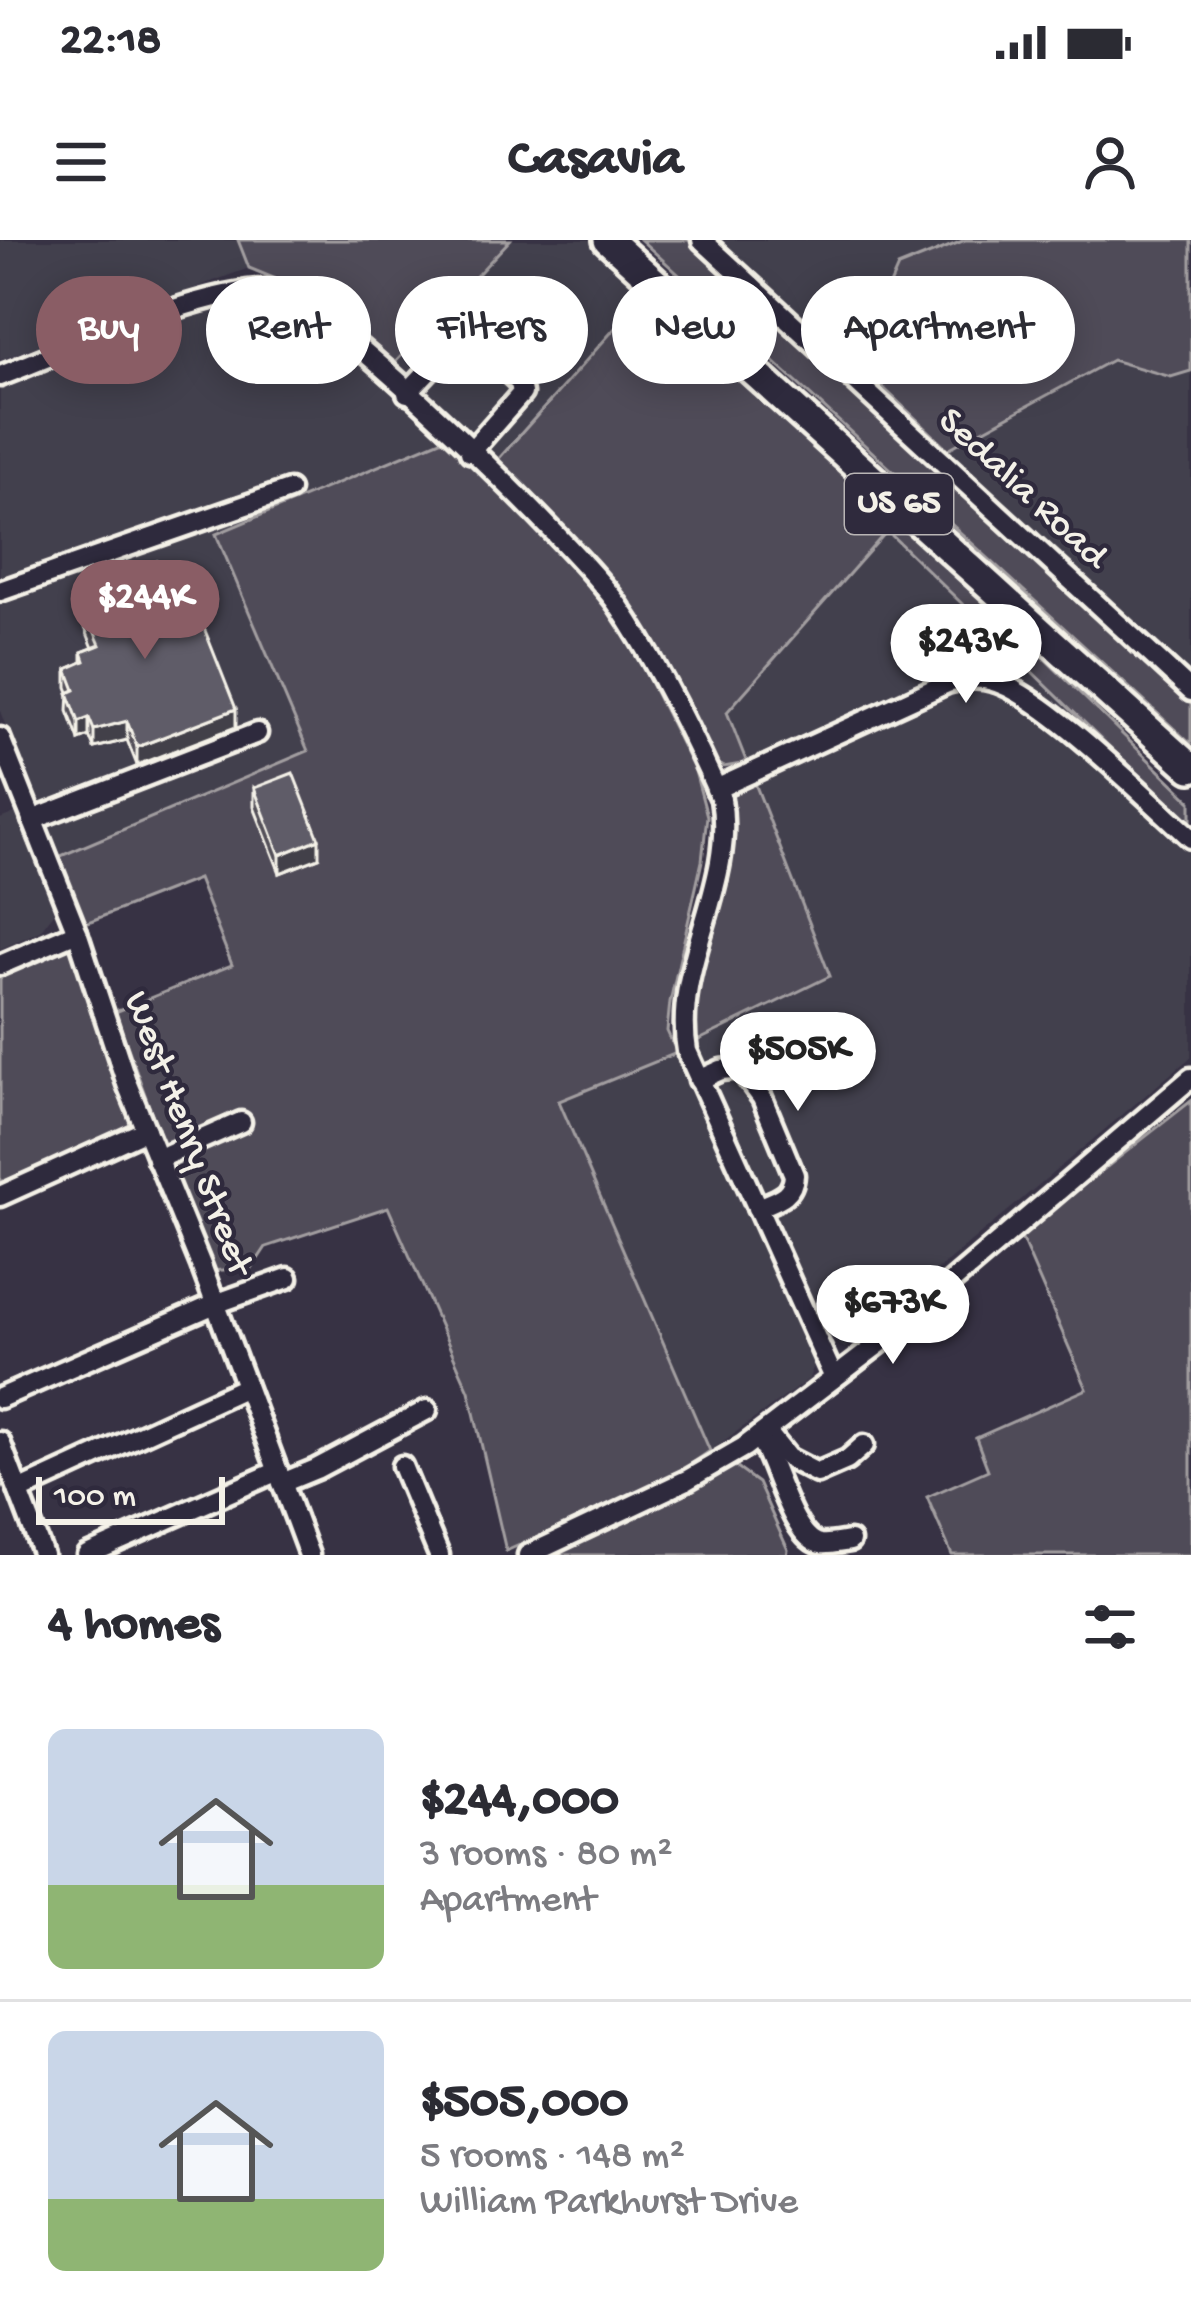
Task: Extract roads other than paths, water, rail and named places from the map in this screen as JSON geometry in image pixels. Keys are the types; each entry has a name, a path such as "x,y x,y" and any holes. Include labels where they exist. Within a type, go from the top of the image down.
{"highway":[{"name":"US 65","path":"608,240 1191,768"}],"street":[{"name":"Sedalia Road","path":"702,240 1191,691"},
{"path":"0,376 212,297 250,289 279,291 307,304 407,393 579,559 617,604 716,789 725,823 719,868 690,974 684,1032 699,1080 834,1378"},
{"path":"407,393 461,336 468,335 520,383 522,392 470,452"},
{"path":"0,591 289,490"},
{"path":"716,789 947,683 979,678 1006,686 1048,713 1191,838"},
{"path":"32,820 257,733"},
{"name":"West Henry Street","path":"0,738 77,932 146,1130 307,1554"},
{"path":"0,965 77,932"},
{"path":"699,1080 740,1068 762,1098 794,1174 794,1186 788,1194 757,1208"},
{"path":"528,1555 687,1480 762,1434 1191,1078"},
{"path":"157,1159 241,1122"},
{"path":"0,1196 146,1130"},
{"path":"0,1398 215,1304 288,1278"},
{"path":"19,1491 246,1387"},
{"path":"87,1555 351,1452 427,1410"},
{"path":"762,1434 788,1458 817,1473 847,1460 864,1444"},
{"path":"762,1434 793,1516 810,1540 817,1544 850,1541"},
{"path":"0,1442 43,1555"},
{"path":"402,1466 439,1555"}]}
